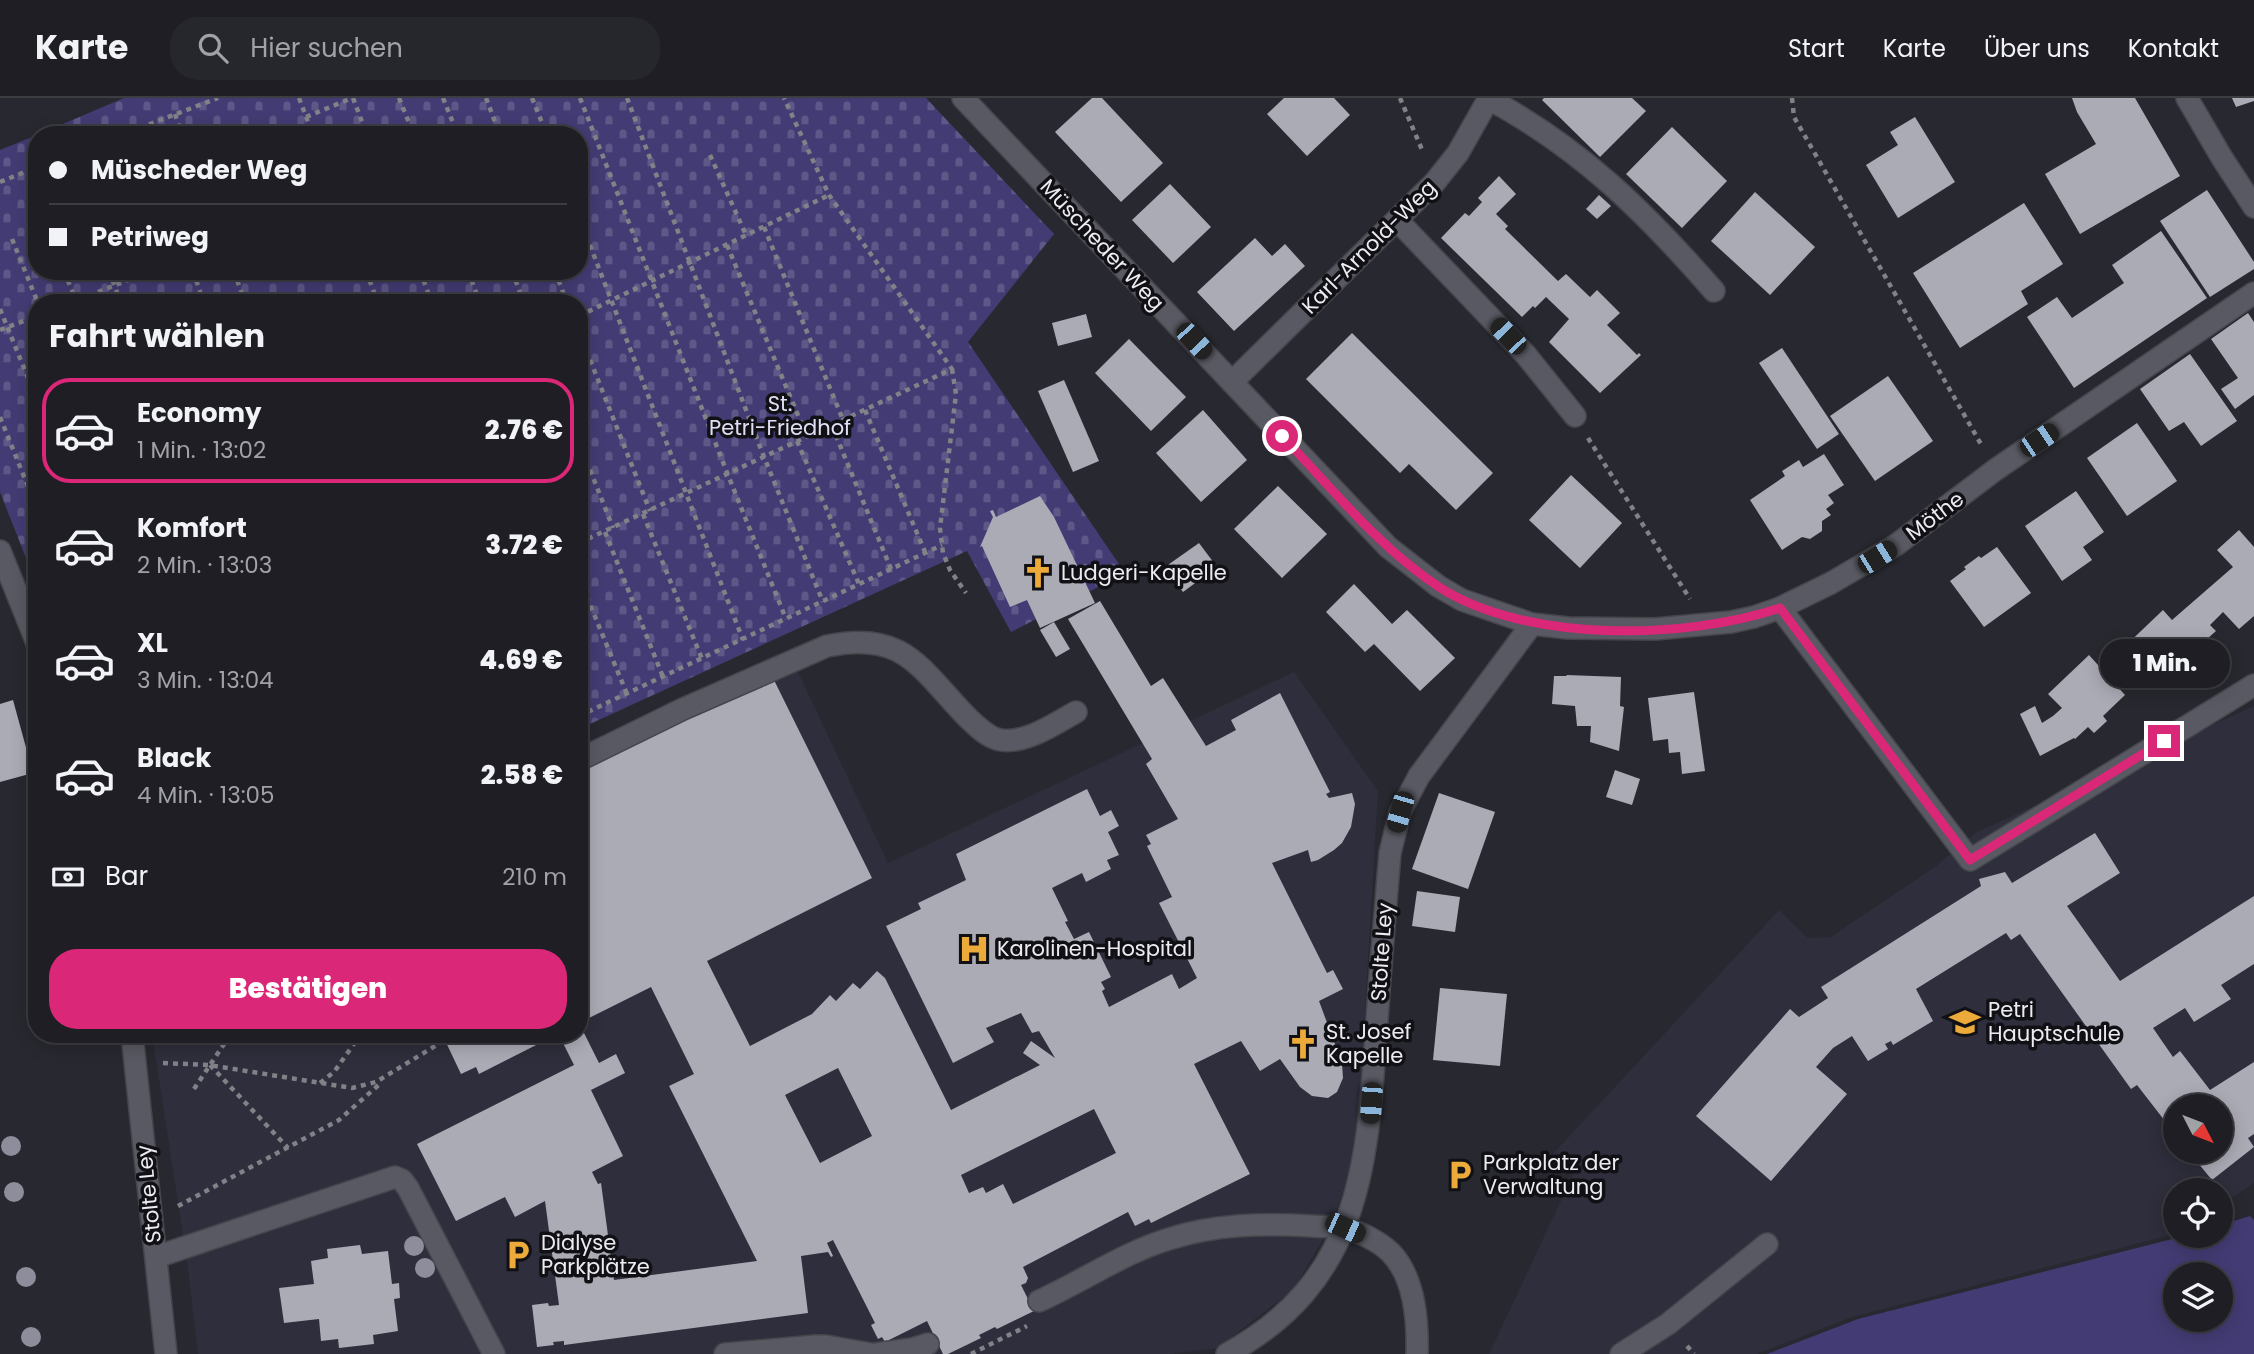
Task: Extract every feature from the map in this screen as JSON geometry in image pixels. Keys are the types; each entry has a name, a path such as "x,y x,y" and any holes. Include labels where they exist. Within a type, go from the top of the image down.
{"street":[{"name":"Müscheder Weg","path":"963,98 1388,547 1438,586 1462,600 1532,624"},
{"name":"Karl-Arnold-Weg","path":"1232,382 1435,182 1458,153 1489,98"},
{"path":"1489,98 1532,124 1608,180 1671,242 1714,292"},
{"path":"2187,98 2254,207"},
{"path":"1398,221 1526,355 1575,416"},
{"name":"Möthe","path":"1532,624 1615,630 1706,625 1731,622 1780,608 1848,574 1896,545 1995,470 2254,293"},
{"path":"0,551 28,621"},
{"path":"1780,608 1970,860 2254,685"},
{"name":"Stolte Ley","path":"1227,1354 1261,1332 1305,1294 1322,1271 1345,1228 1354,1203 1370,1125 1390,853 1400,812 1419,776 1532,624"},
{"path":"588,756 683,709 827,646 848,642 867,641 901,652 917,664 972,722 1000,740 1037,734 1076,712"},
{"name":"Stolte Ley","path":"133,1043 166,1354"},
{"path":"156,1257 395,1177 402,1180 408,1188 494,1354"},
{"path":"1039,1301 1145,1248 1192,1233 1246,1225 1285,1224 1345,1228 1380,1245 1396,1259 1414,1301 1418,1326 1417,1354"},
{"path":"1621,1354 1668,1324 1767,1244"},
{"path":"725,1354 826,1346 874,1354 928,1344"}],"path":[{"path":"144,126 218,98"},
{"path":"299,98 310,126"},
{"path":"306,117 353,98 364,126"},
{"path":"399,98 410,126"},
{"path":"443,98 454,126"},
{"path":"486,98 497,126"},
{"path":"532,98 543,126"},
{"path":"580,98 786,619"},
{"path":"627,98 764,457 823,602"},
{"path":"784,98 829,195 952,369 956,394 940,528 950,570 966,593"},
{"path":"1400,98 1435,182"},
{"path":"1792,98 1794,117 1995,470"},
{"path":"175,114 179,126"},
{"path":"710,155 746,235"},
{"path":"0,182 28,171"},
{"path":"588,312 829,195"},
{"path":"764,227 843,420"},
{"path":"12,239 28,278"},
{"path":"588,240 743,639"},
{"path":"727,245 807,437"},
{"path":"112,280 117,294"},
{"path":"95,294 129,280"},
{"path":"0,309 28,378"},
{"path":"0,330 28,319"},
{"path":"588,355 650,511"},
{"path":"588,539 952,369"},
{"path":"865,410 925,552"},
{"path":"1575,416 1706,625"},
{"path":"0,417 28,487"},
{"path":"832,426 891,569"},
{"path":"797,442 859,584"},
{"path":"588,465 613,528"},
{"path":"643,514 702,659"},
{"path":"605,531 663,677"},
{"path":"588,712 942,545"},
{"path":"588,600 627,694"},
{"path":"194,1089 226,1043"},
{"path":"319,1084 334,1072 355,1043"},
{"path":"134,1065 177,1062 209,1065 352,1088 376,1083 439,1043"},
{"path":"209,1065 288,1148"},
{"path":"152,1221 339,1121 390,1074"}],"shaded area":[{"name":"Karolinen-Hospital","path":"791,657 888,863 1294,672 1378,791 1357,1147 1334,1220 1294,1289 1218,1348 1169,1354 198,1354 187,1261 153,1043 588,1043 588,741"},
{"name":"Petri Hauptschule","path":"2254,706 2254,1183 2233,1197 2233,1178 2163,1178 2163,1237 1852,1317 1757,1354 1489,1354 1573,1175 1552,1155 1779,910 1808,938 1831,937 1936,866 1977,832"}],"green space":[{"name":"St. Petri-Friedhof","path":"124,98 926,98 1054,234 968,342 1125,573 1011,632 967,551 588,725 588,294 28,294 28,563 0,492 0,150 28,138 28,280 588,280 588,126 57,126"},
{"path":"2250,1216 2254,1220 2254,1354 1767,1354 1858,1319 2163,1241 2163,1248 2233,1248 2233,1221"}],"building":[{"path":"1092,98 1102,98 1163,163 1121,202 1055,132"},
{"path":"1284,98 1334,98 1350,115 1307,156 1267,114"},
{"path":"1632,98 1646,111 1600,157 1542,100"},
{"path":"2072,98 2135,98 2180,176 2080,234 2045,174 2096,144"},
{"path":"2232,98 2254,98 2254,101 2236,107"},
{"path":"1915,117 1955,182 1898,218 1866,165 1898,145 1890,132"},
{"path":"1672,127 1727,181 1682,228 1626,174"},
{"path":"1499,176 1516,194 1496,214 1508,226 1505,229 1558,281 1566,274 1590,297 1597,290 1620,313 1607,325 1637,355 1641,355 1600,393 1549,342 1569,319 1546,297 1522,317 1441,238 1465,213 1469,216 1482,202 1478,198"},
{"path":"1170,184 1211,227 1173,263 1132,220"},
{"path":"2207,190 2254,262 2254,269 2210,297 2160,221"},
{"path":"1755,192 1815,247 1770,295 1711,241"},
{"path":"1599,195 1611,206 1597,219 1586,209"},
{"path":"2024,203 2063,264 2021,291 2028,304 1960,348 1913,273"},
{"path":"2161,231 2207,298 2074,388 2027,317 2057,297 2072,318 2124,283 2112,265"},
{"path":"1255,238 1272,256 1285,244 1305,266 1234,331 1197,292"},
{"path":"2248,313 2254,322 2254,395 2235,409 2221,389 2238,378 2211,339"},
{"path":"1086,314 1092,337 1058,346 1052,323"},
{"path":"1352,333 1493,473 1456,510 1409,464 1400,473 1306,379"},
{"path":"1129,339 1186,397 1151,431 1095,373"},
{"path":"1782,348 1839,434 1817,449 1759,363"},
{"path":"2190,354 2237,421 2201,446 2184,422 2169,431 2140,389"},
{"path":"1888,376 1933,441 1875,481 1830,416"},
{"path":"1064,380 1099,461 1073,472 1038,391"},
{"path":"1203,410 1247,460 1201,502 1156,453"},
{"path":"2137,423 2177,481 2127,516 2087,458"},
{"path":"1824,454 1844,485 1828,495 1834,503 1826,509 1831,515 1822,521 1822,531 1810,539 1802,537 1782,550 1750,500 1785,476 1782,471 1799,460 1803,467"},
{"path":"1571,475 1622,523 1580,568 1529,520"},
{"path":"1278,486 1327,534 1282,578 1234,529"},
{"path":"2076,491 2104,532 2083,547 2092,560 2062,581 2025,526"},
{"name":"Ludgeri-Kapelle","path":"1040,496 1054,517 1095,603 1040,628 1027,600 1010,607 982,546 980,547 993,517 990,511 993,510 996,517"},
{"path":"2239,530 2254,547 2254,616 2239,629 2223,612 2210,625 2216,631 2198,647 2194,644 2153,686 2120,651 2163,610 2172,620 2233,567 2217,550"},
{"path":"1199,543 1217,567 1183,592 1165,567"},
{"path":"1997,547 2031,593 1984,627 1950,581 1979,556 1981,558"},
{"path":"1354,584 1392,624 1407,610 1455,658 1420,691 1374,644 1365,652 1326,612"},
{"path":"1100,601 1151,686 1163,678 1206,746 1236,730 1231,720 1280,693 1330,792 1326,794 1329,798 1352,793 1355,804 1351,827 1342,843 1334,850 1311,862 1308,850 1272,863 1327,973 1333,970 1343,989 1319,1001 1342,1063 1343,1078 1337,1092 1328,1098 1312,1096 1300,1087 1280,1059 1260,1071 1241,1041 1194,1064 1250,1174 1151,1223 1149,1219 1135,1226 1128,1212 1023,1267 1028,1278 1026,1283 1021,1285 1034,1311 979,1335 981,1338 948,1354 943,1354 927,1321 885,1342 882,1337 878,1339 871,1325 875,1323 833,1240 827,1243 833,1256 831,1257 828,1252 801,1256 808,1313 564,1345 564,1341 553,1342 554,1345 537,1347 532,1305 559,1305 545,1201 515,1217 505,1197 456,1221 417,1144 574,1065 563,1043 588,1041 599,1063 616,1054 625,1073 591,1090 623,1156 592,1172 598,1184 601,1183 614,1280 757,1261 669,1086 694,1074 651,987 588,1018 588,766 771,674 872,878 707,961 750,1046 812,1014 830,995 836,1001 853,983 860,989 877,971 885,978 951,1110 1040,1065 1023,1053 1031,1041 1055,1058 1039,1031 1032,1033 1021,1013 986,1028 994,1042 953,1063 886,926 921,909 918,903 966,880 956,854 1087,789 1100,816 1111,810 1119,826 1108,832 1119,855 1107,860 1111,869 1086,882 1082,873 1052,888 1074,939 1089,932 1111,977 1101,982 1109,1007 1172,974 1179,989 1197,978 1159,903 1172,897 1147,846 1151,844 1146,835 1178,819 1146,764 1152,759 1068,619","holes":["838,1068 872,1136 820,1163 785,1095","1094,1109 1116,1153 1013,1204 1003,1184 986,1193 983,1187 969,1193 961,1175"]},
{"path":"1054,622 1070,649 1056,657 1040,630"},
{"path":"2089,655 2125,695 2103,716 2107,721 2094,733 2088,727 2075,739 2040,756 2020,714 2035,706 2042,723 2053,716 2062,708 2048,694"},
{"path":"1554,676 1621,677 1620,706 1624,707 1619,751 1590,742 1591,726 1577,726 1575,706 1552,704"},
{"path":"1694,692 1705,771 1682,774 1680,752 1669,753 1668,739 1653,741 1648,698"},
{"path":"13,700 28,755 28,774 0,782 0,704"},
{"path":"1615,770 1640,779 1632,805 1606,797"},
{"path":"1439,793 1495,812 1468,889 1412,869"},
{"path":"2095,833 2120,873 2067,906 2120,981 2254,896 2254,964 2221,985 2231,999 2194,1022 2185,1008 2153,1028 2173,1057 2180,1051 2210,1090 2254,1062 2254,1134 2248,1138 2254,1147 2233,1164 2233,1094 2163,1094 2163,1119 2137,1085 2131,1089 2020,934 2011,940 2006,933 1916,989 1933,1021 1893,1045 1891,1041 1885,1044 1888,1049 1868,1061 1852,1036 1833,1048 1816,1067 1847,1094 1771,1181 1696,1116 1790,1009 1799,1017 1828,998 1821,987 1981,886 1979,879 2005,872 2012,883"},
{"path":"1417,891 1460,897 1455,932 1412,926"},
{"path":"1440,988 1507,994 1500,1066 1433,1060"},
{"path":"446,1043 540,1043 479,1074 476,1067 461,1074"},
{"path":"2199,1164 2232,1164 2215,1178 2210,1178"},
{"path":"360,1245 362,1254 388,1251 392,1284 399,1283 400,1298 394,1299 398,1331 373,1335 374,1344 339,1348 338,1339 321,1341 319,1319 284,1323 279,1288 314,1284 311,1261 328,1258 327,1249"}],"place":[{"name":"Ludgeri-Kapelle","path":"1038,573"},
{"name":"Karolinen-Hospital","path":"974,949"},
{"name":"Petri Hauptschule","path":"1965,1022"},
{"name":"St. Josef Kapelle","path":"1303,1044"},
{"name":"Parkplatz der Verwaltung","path":"1460,1175"},
{"name":"Dialyse Parkplätze","path":"518,1255"}],"route":[{"path":"1282,436 1388,547 1438,586 1489,611 1532,624 1615,630 1731,622 1780,608 1970,860 2164,741"}]}
